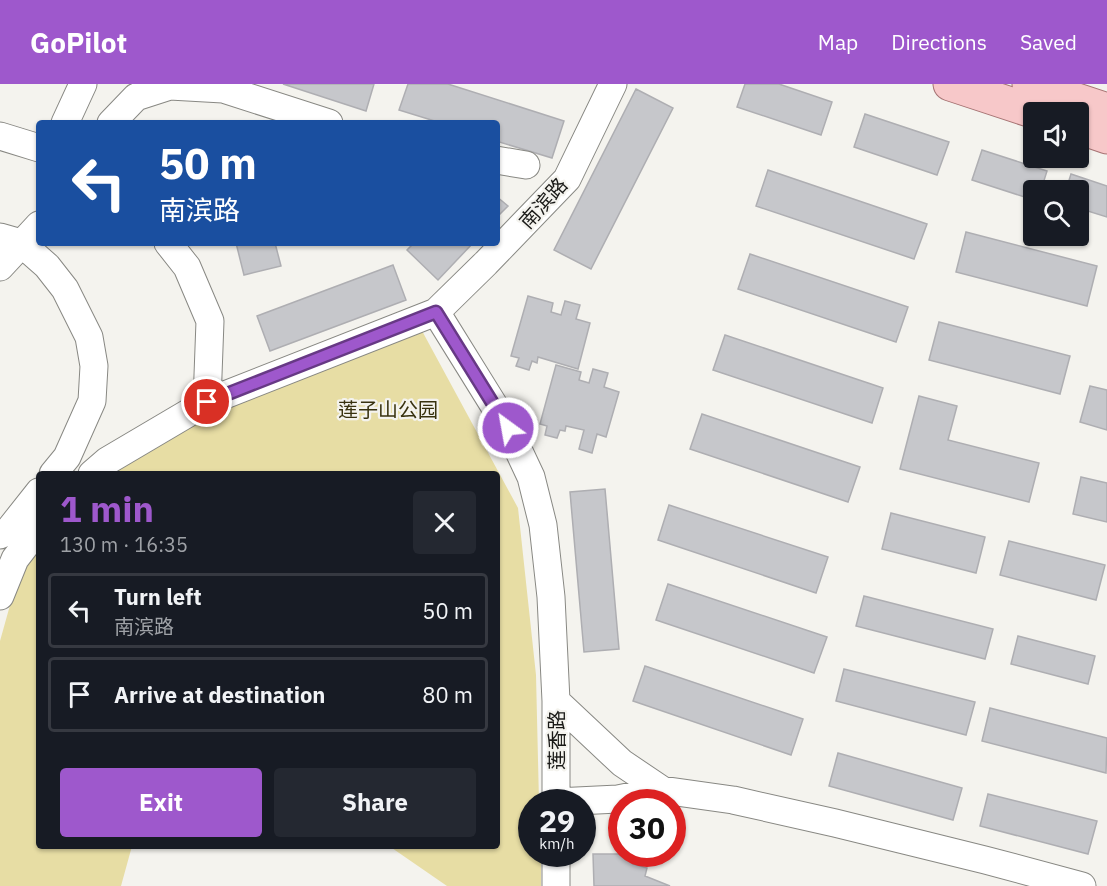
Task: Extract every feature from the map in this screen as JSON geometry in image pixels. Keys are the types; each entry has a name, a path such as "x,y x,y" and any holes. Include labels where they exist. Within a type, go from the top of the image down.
{"main road":[{"path":"950,84 1023,108"},
{"path":"1029,84 1107,110"},
{"path":"1089,130 1107,136"}],"street":[{"path":"66,120 83,84"},
{"name":"南滨路","path":"95,471 107,461 207,402 436,312 567,179 613,84"},
{"path":"114,120 136,97 170,85 223,88 320,120"},
{"path":"0,136 36,147"},
{"path":"500,161 526,165"},
{"path":"0,267 20,235 65,289 89,337 94,366 92,401 67,457 55,471"},
{"path":"170,246 187,267 210,321 207,402"},
{"name":"莲香路","path":"436,312 508,428 531,477 543,525 551,597 556,701 556,789"},
{"path":"0,535 9,530 36,496"},
{"path":"0,596 15,559 36,532"},
{"path":"556,701 622,763 661,789"},
{"name":"莲香路","path":"686,793 733,800 835,823 1082,886"},
{"path":"556,867 556,886"}],"green space":[{"name":"莲子山公园","path":"421,329 498,471 113,471 202,416"},
{"name":"莲子山公园","path":"500,475 518,508 536,675 539,789 518,789 518,867 541,867 541,886 447,886 393,849 500,849"},
{"path":"36,552 36,849 131,849 121,886 0,886 0,641 19,573"}],"building":[{"path":"283,84 374,84 366,111"},
{"path":"408,84 448,84 564,121 552,158 500,142 500,120 431,120 399,110"},
{"path":"745,84 779,84 832,102 821,135 737,107"},
{"path":"636,89 673,108 591,269 554,250"},
{"path":"865,114 949,142 937,175 854,147"},
{"path":"982,150 1023,163 1023,168 1038,168 1047,171 1044,180 1023,180 1023,196 972,180"},
{"path":"768,170 927,224 914,259 756,206"},
{"path":"1071,174 1089,180 1069,180"},
{"path":"1089,180 1107,186 1107,217 1089,211"},
{"path":"500,199 508,206 500,214"},
{"path":"966,232 1097,266 1087,306 956,272"},
{"path":"237,246 276,246 281,266 244,275"},
{"path":"411,246 470,246 438,280 407,250"},
{"path":"750,254 908,307 896,342 738,289"},
{"path":"393,265 406,300 270,351 257,316"},
{"path":"528,296 553,303 551,312 561,315 565,301 580,305 576,319 590,323 578,369 538,357 537,363 532,361 529,370 516,366 519,358 511,356"},
{"path":"939,322 1070,356 1060,394 929,360"},
{"path":"725,335 883,388 872,423 713,370"},
{"path":"556,365 581,372 579,380 589,383 593,369 608,373 604,387 619,392 606,437 597,434 592,453 579,449 584,430 566,426 565,431 560,430 557,438 545,435 547,426 540,424"},
{"path":"1090,386 1107,390 1107,430 1080,422"},
{"path":"919,396 957,406 948,440 1039,463 1029,502 900,469"},
{"path":"702,414 860,467 848,502 690,449"},
{"path":"1081,477 1107,483 1107,522 1073,514"},
{"path":"605,489 619,649 584,652 570,492"},
{"path":"669,505 828,557 816,593 658,540"},
{"path":"891,513 985,537 976,573 882,549"},
{"path":"1009,541 1105,565 1096,600 1000,575"},
{"path":"668,584 827,637 814,673 656,620"},
{"path":"864,596 993,629 985,659 856,626"},
{"path":"1018,636 1095,656 1088,684 1011,664"},
{"path":"645,666 803,719 791,755 633,701"},
{"path":"844,669 975,702 966,735 836,701"},
{"path":"990,708 1107,738 1106,773 982,741"},
{"path":"838,753 962,788 953,820 829,786"},
{"path":"988,794 1097,821 1088,854 980,826"},
{"path":"596,854 608,854 608,867 647,868 645,876 670,886 594,886"}],"route":[{"path":"207,402 436,312 508,428"}]}
